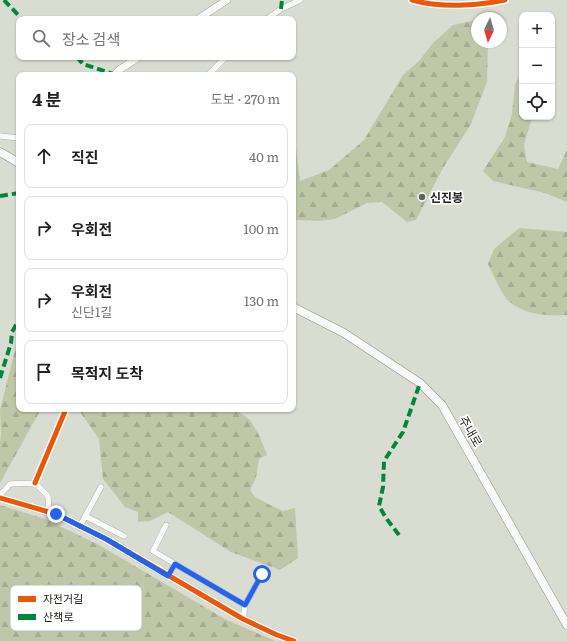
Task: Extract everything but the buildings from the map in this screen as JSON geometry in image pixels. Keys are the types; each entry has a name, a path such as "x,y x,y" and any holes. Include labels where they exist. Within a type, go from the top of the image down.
{"main road":[{"path":"0,152 16,161"},
{"name":"주내로","path":"296,309 344,333 395,366 420,383 442,405 567,625"}],"street":[{"path":"203,16 227,0"},
{"path":"271,16 281,9 300,0"},
{"path":"412,0 449,5 505,0"},
{"path":"117,72 134,60"},
{"path":"211,72 223,60"},
{"path":"0,136 16,138"},
{"path":"35,483 65,412"},
{"path":"0,495 10,484 35,483 48,496 49,512"},
{"path":"80,526 101,487"},
{"path":"0,498 56,514 106,539 243,619 277,635 294,641"},
{"path":"85,516 124,536"},
{"path":"166,525 153,551 245,605"},
{"path":"168,576 175,564"},
{"path":"243,619 245,605 262,574"}],"green space":[{"path":"471,21 471,48 488,48 487,82 471,124 443,168 416,220 407,222 382,202 367,203 335,219 319,221 296,220 296,148 300,181 329,170 364,140 403,75 419,61 433,43 453,25"},
{"path":"519,77 519,120 531,120 524,145 527,162 558,169 567,150 567,202 545,193 493,181 483,171 505,137 512,114 515,84"},
{"path":"519,228 567,232 567,315 545,315 523,310 510,302 501,290 488,264 494,249"},
{"path":"16,346 16,412 39,412 0,483 1,434 0,410"},
{"path":"80,412 239,412 250,420 260,437 267,455 259,459 256,478 250,490 255,497 283,511 295,508 298,558 280,570 231,552 168,512 150,521 138,522 138,512 125,507 103,479 99,439"},
{"path":"0,505 45,519 99,545 225,619 275,641 0,641"}],"marked path":[{"path":"4,0 19,16"},
{"path":"281,9 282,0"},
{"path":"80,60 83,64 107,72"},
{"path":"0,196 16,193"},
{"path":"0,378 11,343 12,332 16,325"},
{"path":"399,535 379,506 383,487 384,461 403,432 420,383"}],"cycle path":[{"path":"412,0 423,3 446,5 482,4 505,0"},
{"path":"35,483 65,412"},
{"path":"0,498 56,514 106,539 243,619 277,635 294,641"}],"place":[{"name":"신진봉","path":"422,197"}],"route":[{"path":"56,514 106,539 168,576 175,564 245,605 262,574"}]}
